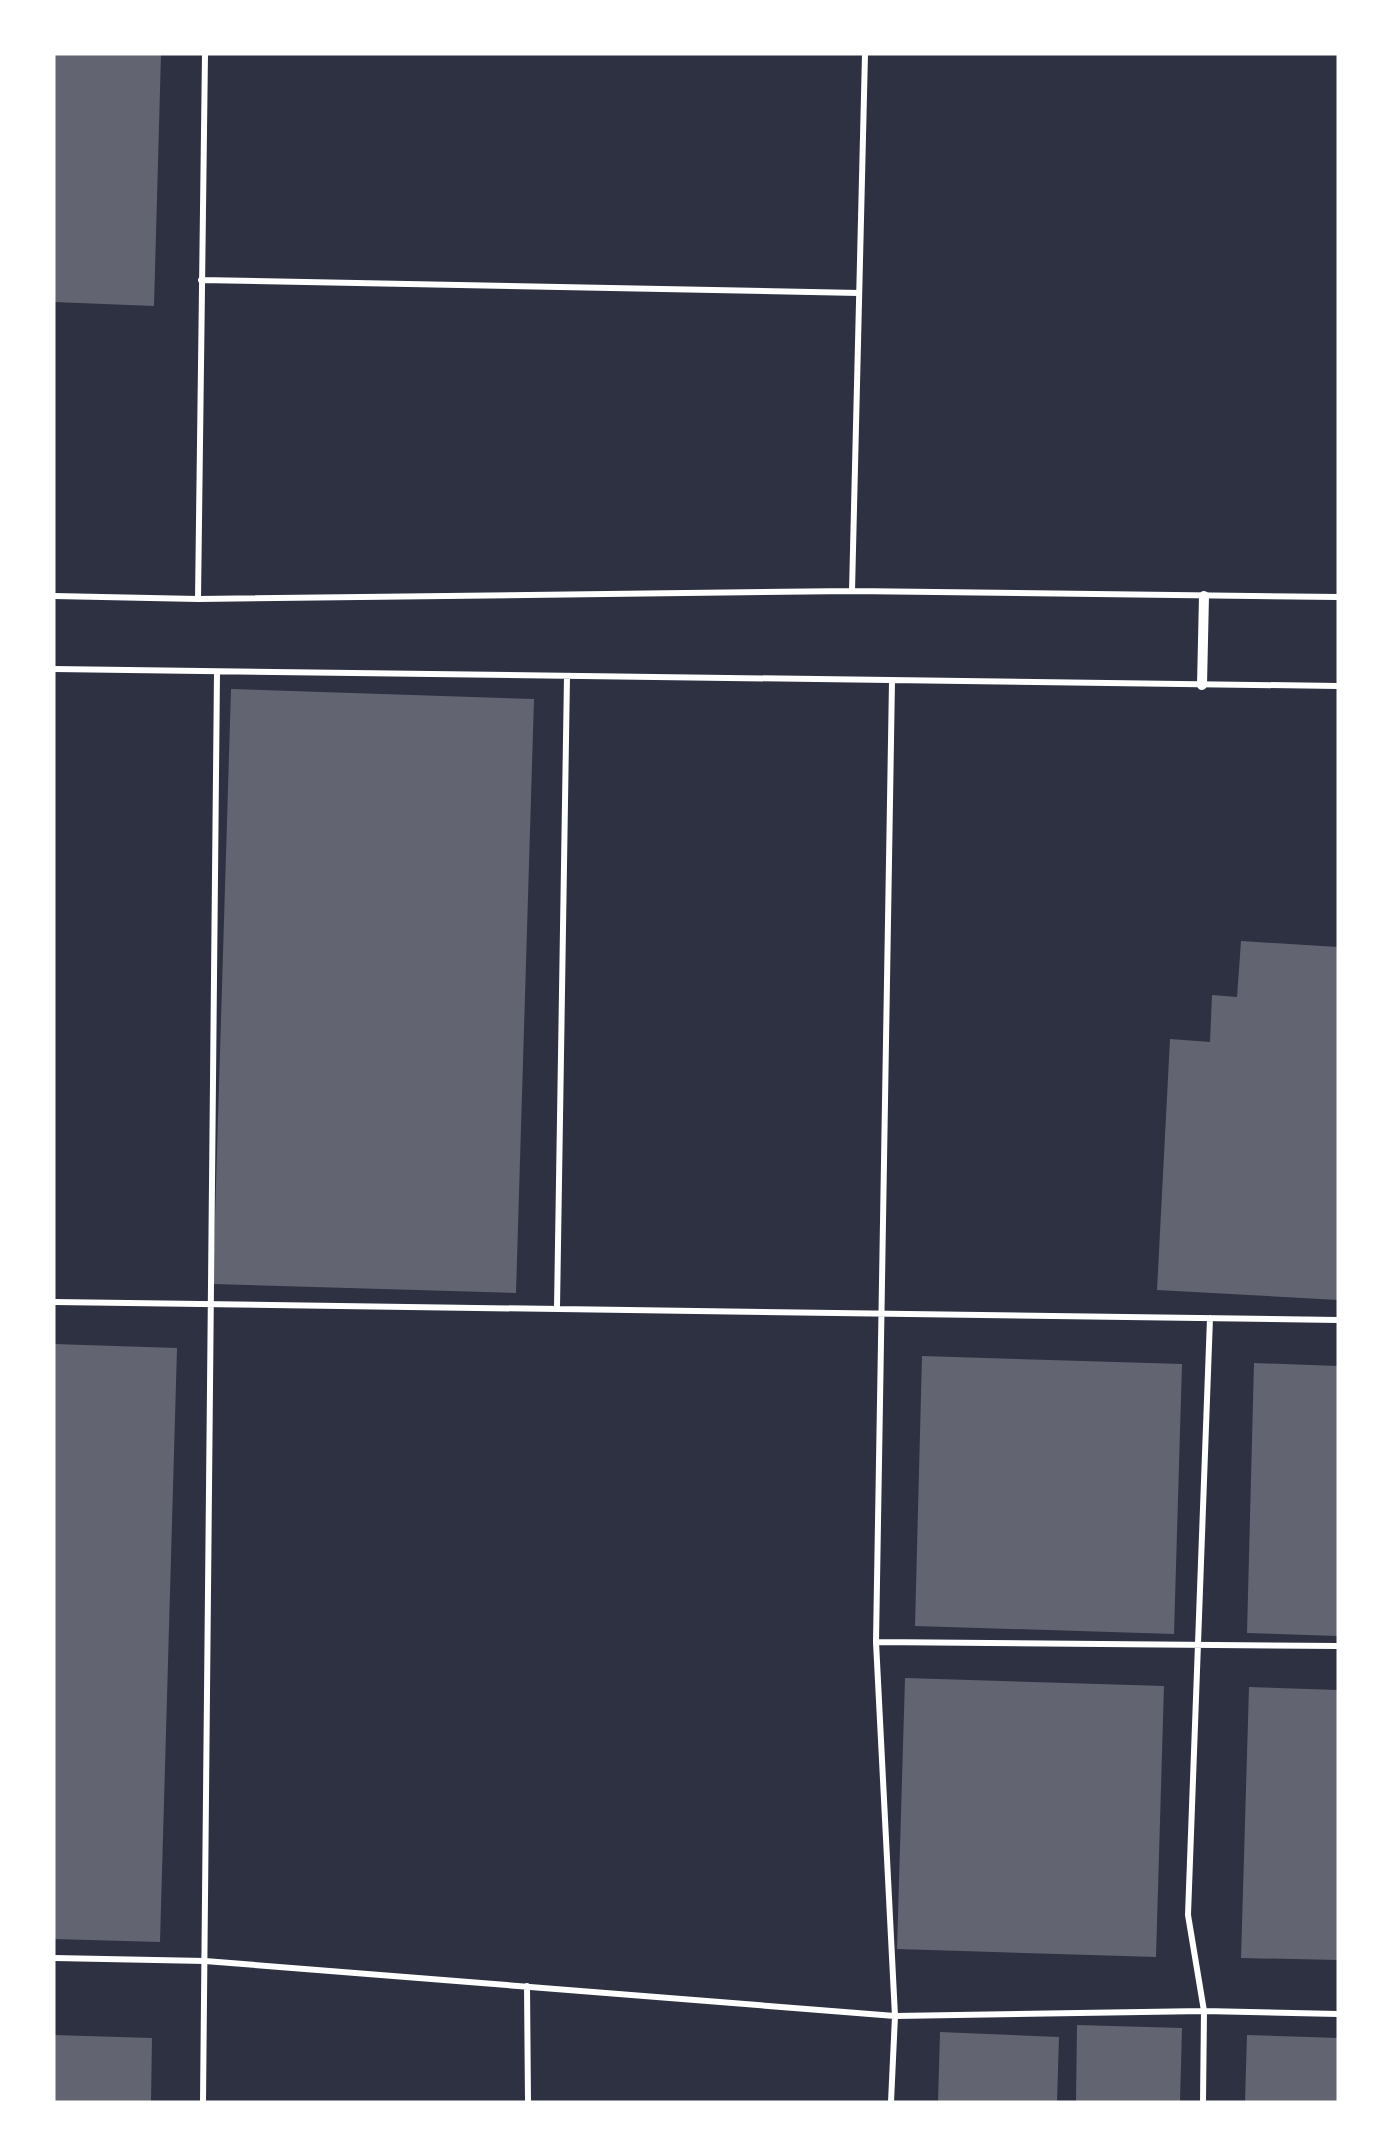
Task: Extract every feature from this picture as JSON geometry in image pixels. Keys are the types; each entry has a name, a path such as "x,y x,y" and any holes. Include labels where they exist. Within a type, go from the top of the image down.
{"street":[{"path":"198,599 205,54"},
{"path":"852,591 865,54"},
{"path":"201,280 859,293"},
{"path":"54,596 198,599 852,591 1338,597"},
{"path":"1202,685 1204,596"},
{"path":"54,669 1338,686"},
{"path":"203,2102 217,672"},
{"path":"557,1308 567,676"},
{"path":"891,2102 895,2016 876,1641 892,681"},
{"path":"54,1302 1338,1320"},
{"path":"1203,2102 1203,2011 1188,1914 1210,1318"},
{"path":"876,1641 1338,1646"},
{"path":"54,1958 205,1961 895,2016 1203,2011 1338,2014"},
{"path":"527,1986 528,2102"}],"building":[{"path":"54,54 161,54 154,306 54,302"},
{"path":"231,689 534,699 516,1293 213,1284"},
{"path":"1241,941 1338,947 1338,1300 1157,1290 1170,1039 1210,1042 1212,995 1237,997"},
{"path":"54,1344 177,1348 160,1942 54,1939"},
{"path":"922,1356 1182,1364 1174,1634 915,1626"},
{"path":"1254,1363 1338,1366 1338,1636 1247,1633"},
{"path":"905,1678 1164,1686 1156,1957 897,1949"},
{"path":"1249,1687 1338,1690 1338,1960 1241,1958"},
{"path":"1077,2025 1182,2028 1180,2102 1076,2102"},
{"path":"940,2032 1059,2037 1057,2102 938,2102"},
{"path":"54,2035 152,2038 151,2102 54,2102"},
{"path":"1247,2035 1338,2038 1338,2102 1245,2102"}]}
